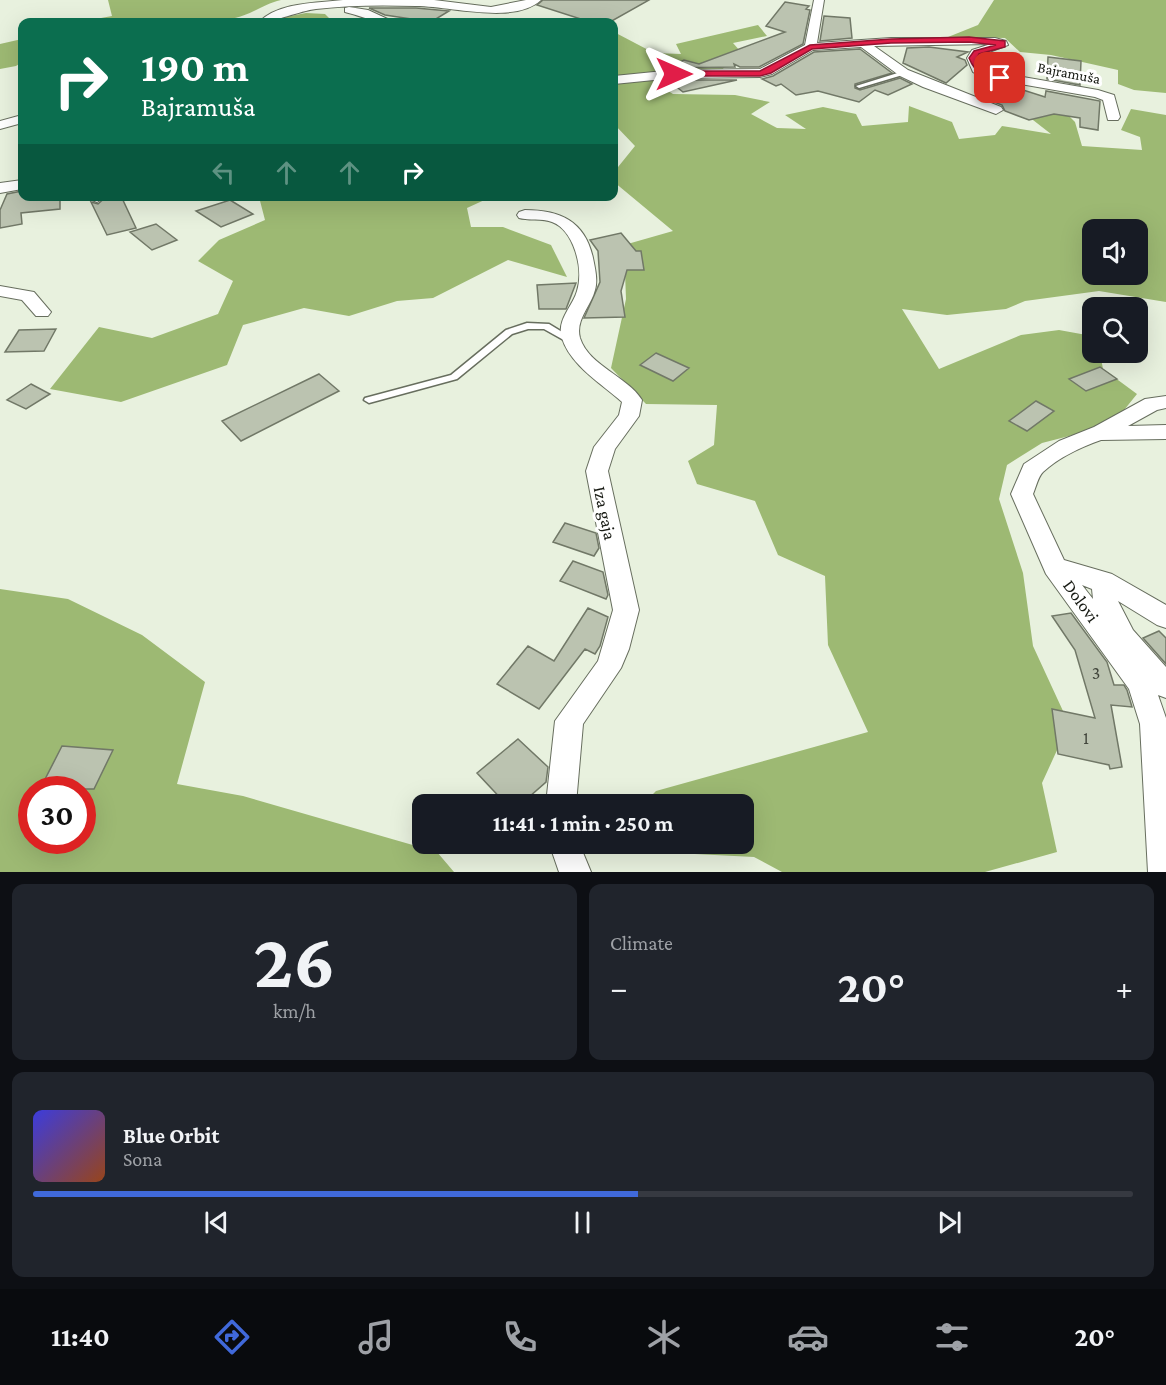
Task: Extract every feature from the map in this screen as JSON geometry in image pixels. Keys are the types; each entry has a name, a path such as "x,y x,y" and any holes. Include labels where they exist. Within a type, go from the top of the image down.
{"street":[{"path":"269,18 291,10 341,4 432,3 488,10 516,7 536,0"},
{"path":"810,47 816,33 814,15 819,0"},
{"path":"291,10 355,10 378,18"},
{"name":"Bajramuša","path":"618,80 674,74 760,73 768,71 810,47 969,39 999,42 1002,45 976,52 973,58 977,69 985,74 1070,88 1109,98 1113,117"},
{"path":"863,43 904,73 996,110"},
{"path":"0,125 18,120"},
{"path":"0,188 18,186"},
{"path":"525,215 554,215 571,225 582,246 587,288 569,326 572,341"},
{"path":"0,291 28,296 42,312"},
{"name":"Iza gaja","path":"562,794 569,721 608,668 616,649 626,610 597,471 604,447 629,416 632,400 582,355 572,341"},
{"path":"1099,433 1152,404 1166,402"},
{"name":"Dolovi","path":"1164,872 1154,724 1141,684 1055,567 1022,494 1032,469 1067,446 1099,433 1166,432"},
{"path":"1055,567 1103,581 1166,618"},
{"path":"1103,581 1106,606 1124,638 1166,686"},
{"path":"568,854 575,872"}],"lane":[{"path":"860,86 904,73"},
{"path":"369,400 454,377 509,332 527,326 546,326 572,341"}],"green space":[{"path":"108,0 281,0 236,18 101,18 112,16"},
{"path":"994,0 1166,0 1166,93 1134,90 1118,84 1118,70 1051,55 1020,52 1005,38 948,37 978,25"},
{"path":"306,13 325,14 329,18 280,18"},
{"path":"758,25 767,36 733,43 740,51 718,74 654,82 673,94 735,95 770,102 751,114 777,128 806,129 785,115 823,107 856,114 862,126 908,122 909,106 952,122 959,139 995,135 1002,126 1051,134 1024,113 1056,103 1075,122 1082,146 1142,150 1140,137 1121,130 1131,109 1166,115 1166,302 1148,299 1148,297 1099,291 1025,301 1006,309 947,315 902,309 939,369 1021,335 1059,330 1082,334 1082,363 1102,363 1103,369 1137,394 1112,425 1042,443 1007,465 999,499 1023,573 1033,646 1069,724 1042,783 1057,852 985,872 782,872 754,857 695,854 754,854 754,794 653,794 656,791 868,732 828,645 825,576 778,555 755,501 697,484 688,461 714,445 717,405 646,404 611,368 626,299 624,245 673,231 618,185 618,167 635,146 618,128 618,34 654,53 681,54 676,44"},
{"path":"18,40 18,65 0,69 0,44"},
{"path":"260,201 482,201 467,208 471,227 503,227 551,245 567,277 508,260 433,298 397,301 349,316 304,308 243,325 227,365 121,402 50,389 99,327 152,338 218,314 233,281 198,261 219,240 265,220"},
{"path":"0,589 68,599 142,635 205,682 177,784 243,796 412,845 412,854 439,854 454,872 0,872"}],"building":[{"path":"543,0 649,0 617,18 578,18 537,5"},
{"path":"785,2 809,6 806,9 810,10 803,44 759,67 740,67 734,64 735,67 668,68 684,60 699,64 785,32 766,26"},
{"path":"369,8 449,11 438,18 405,18 385,15"},
{"path":"824,16 850,18 852,38 820,41"},
{"path":"929,47 968,52 957,57 965,60 967,65 946,83 903,63 907,48"},
{"path":"860,49 892,73 855,84 855,88 860,90 900,78 912,84 888,95 875,90 859,102 818,91 796,95 781,84 776,86 762,79 773,76 814,52"},
{"path":"1048,57 1081,61 1080,85 1047,79"},
{"path":"674,80 737,80 683,92 669,81"},
{"path":"1005,86 1045,97 1046,91 1100,101 1098,130 1080,127 1080,118 1054,114 1029,120 1005,111 1002,105 981,97"},
{"path":"18,192 18,201 60,201 60,209 21,213 22,224 0,228 0,210 7,194"},
{"path":"101,201 123,201 136,228 107,235 91,202 98,204"},
{"path":"232,201 253,214 221,227 196,211"},
{"path":"156,224 177,240 152,250 130,232"},
{"path":"621,233 636,251 641,251 644,270 627,270 621,291 625,317 584,318 600,282 598,251 590,240"},
{"path":"576,283 566,309 539,309 537,285"},
{"path":"56,329 44,351 5,352 19,330"},
{"path":"656,353 689,368 673,381 640,365"},
{"path":"1100,367 1117,379 1086,391 1069,379"},
{"path":"319,374 339,391 241,441 222,421"},
{"path":"31,384 50,394 26,409 7,400"},
{"path":"1036,401 1054,411 1027,431 1009,421"},
{"path":"565,523 596,533 599,548 594,556 553,542"},
{"path":"573,561 603,572 608,595 606,599 560,581"},
{"path":"588,608 608,617 600,646 595,654 585,649 539,709 497,684 528,646 554,661"},
{"path":"1071,613 1107,662 1114,685 1124,685 1127,690 1132,707 1111,705 1122,767 1110,769 1109,765 1058,754 1052,709 1095,718 1075,650 1052,616"},
{"path":"1159,631 1166,638 1166,664 1143,638"},
{"path":"518,739 548,767 546,782 532,794 497,794 477,773"},
{"path":"62,746 113,750 96,785 96,776 47,776"}],"route":[{"path":"674,74 760,73 768,71 810,47 891,41 969,39 1002,43 1002,45 976,52 973,58 977,69 1000,78"}]}
